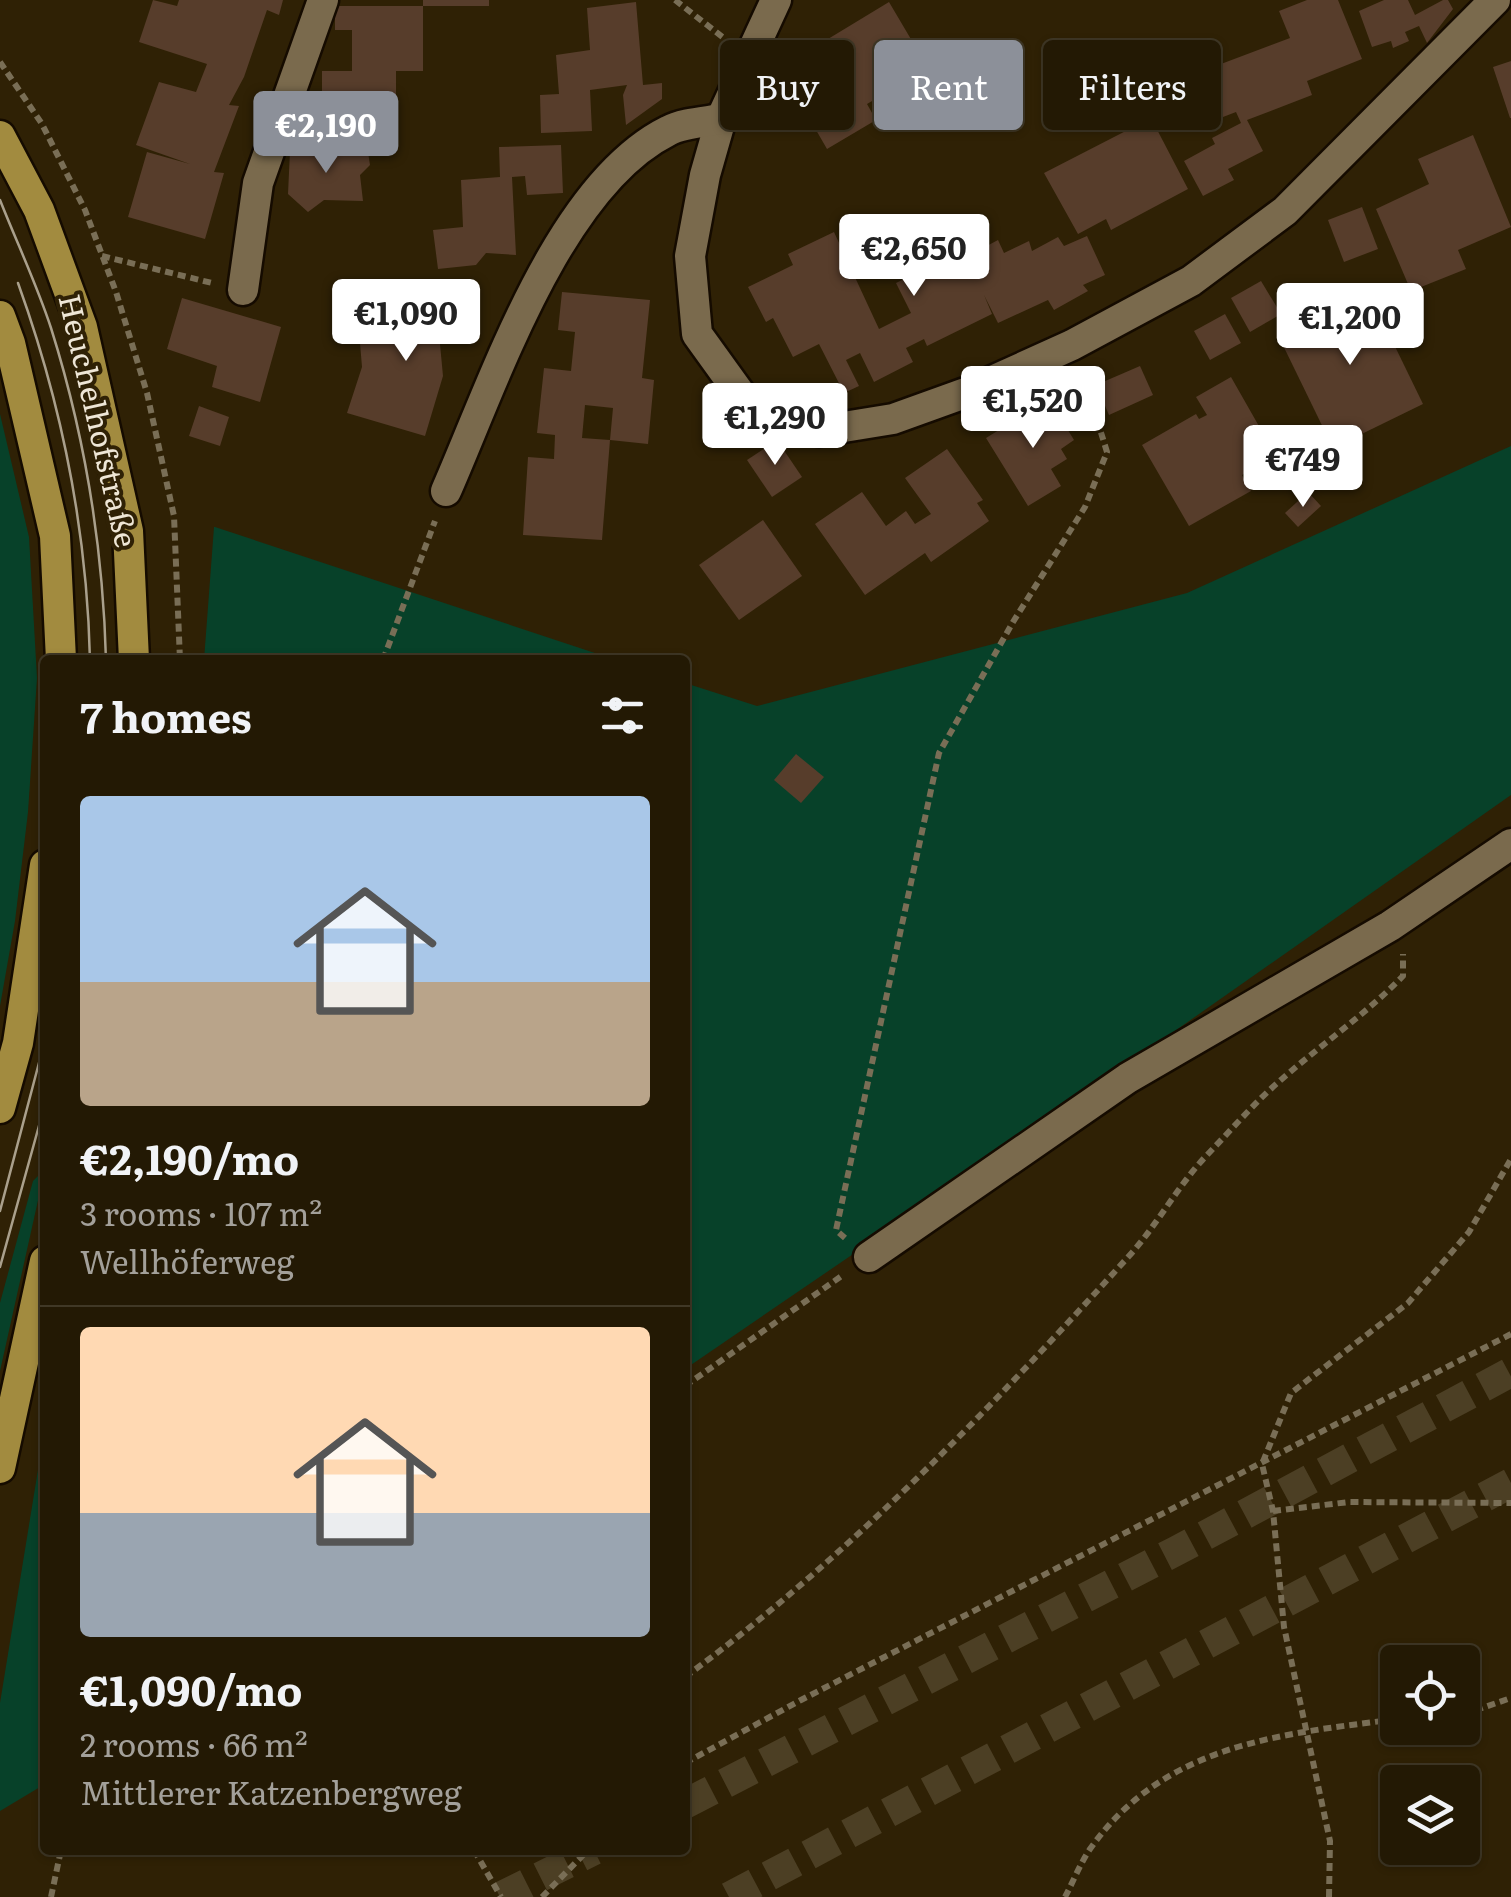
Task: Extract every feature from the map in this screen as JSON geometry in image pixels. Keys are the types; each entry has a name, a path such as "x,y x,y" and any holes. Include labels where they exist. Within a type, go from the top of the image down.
{"main road":[{"name":"Heuchelhofstraße","path":"0,136 39,210 82,327 128,531 134,655"},
{"path":"0,316 10,342 55,536 61,655"},
{"path":"0,1108 18,1044 40,898"},
{"path":"0,1468 40,1284"}],"street":[{"path":"243,290 258,183 323,0"},
{"path":"758,40 776,0"},
{"path":"720,122 705,175 690,256 697,334 746,402 819,431 894,418 968,392 1072,345 1191,281 1285,211 1495,0"},
{"path":"446,491 545,268 587,200 622,162 670,130 720,118"},
{"path":"869,1257 1128,1078 1390,926 1511,844"}],"path":[{"path":"675,0 728,40"},
{"path":"101,256 243,290"},
{"path":"690,1382 869,1257 836,1230 940,753 1004,636 1084,507 1107,452 1072,345"},
{"path":"385,655 446,491"},
{"path":"690,1673 759,1622 900,1495 1133,1251 1216,1145 1282,1079 1370,1011 1403,976 1403,953 1390,926"},
{"path":"1329,1897 1330,1840 1284,1628 1273,1511 1262,1464 1291,1392 1408,1303 1469,1232 1511,1160"},
{"path":"690,1760 1511,1334"},
{"path":"1273,1511 1349,1502 1511,1503"},
{"path":"1480,1708 1511,1698"},
{"path":"1065,1897 1090,1850 1139,1795 1180,1769 1262,1738 1380,1721"},
{"path":"51,1897 60,1855"},
{"path":"477,1855 501,1897"},
{"path":"542,1897 583,1855"}],"green space":[{"path":"0,414 29,537 37,678 28,812 0,1006"},
{"path":"1511,446 1511,795 690,1366 690,685 757,706 1187,593"},
{"path":"215,527 601,655 204,655"},
{"path":"40,1174 40,1191 0,1371 0,1303 33,1181"},
{"path":"40,1458 40,1787 0,1811 0,1703"}],"building":[{"path":"153,0 177,6 179,0 283,0 279,15 267,10 244,77 229,105 239,106 214,172 224,173 205,239 128,217 147,152 190,164 136,145 159,82 196,92 207,64 139,42"},
{"path":"423,0 489,0 489,6 423,6"},
{"path":"1307,0 1338,0 1362,59 1307,81 1312,95 1247,120 1263,151 1228,169 1234,180 1203,196 1184,161 1215,144 1212,138 1241,123 1236,112 1223,117 1221,112 1221,64 1290,38 1279,11"},
{"path":"1384,0 1408,0 1415,15 1443,0 1448,0 1453,9 1427,43 1419,26 1405,32 1409,41 1393,48 1391,41 1372,47 1359,11"},
{"path":"636,2 643,85 662,83 662,99 626,125 623,95 627,85 590,90 592,131 541,133 540,95 559,94 556,55 590,50 587,8"},
{"path":"889,2 911,40 874,40 874,100 867,104 874,121 827,149 816,130 854,130 854,40 828,39"},
{"path":"335,6 423,6 423,71 396,71 396,136 322,136 322,71 352,71 352,30 335,30"},
{"path":"1511,61 1511,118 1510,118 1493,67"},
{"path":"1128,130 1157,130 1188,189 1111,230 1106,219 1078,234 1044,173"},
{"path":"1473,135 1511,227 1458,250 1466,269 1411,291 1376,209 1429,184 1418,159"},
{"path":"561,145 563,193 527,195 525,176 512,177 516,255 486,253 476,265 438,269 433,230 463,227 461,180 500,177 499,147"},
{"path":"356,148 368,152 370,165 360,175 363,201 324,200 308,212 288,194 290,151"},
{"path":"1362,207 1378,249 1344,262 1328,220"},
{"path":"834,232 879,329 911,313 896,283 960,251 964,258 998,240 1004,253 1029,241 1032,251 1058,237 1064,246 1087,236 1105,275 1083,285 1088,291 1054,310 1048,300 998,323 984,295 992,314 927,346 924,339 906,348 913,362 874,382 860,353 846,360 859,386 844,393 819,344 793,357 773,318 766,322 748,287 793,265 788,254"},
{"path":"1261,281 1281,314 1250,332 1231,298"},
{"path":"456,282 460,322 438,323 443,376 425,436 347,413 362,367 359,331 416,325 413,286"},
{"path":"1367,289 1423,404 1333,448 1277,333"},
{"path":"562,292 650,300 642,378 654,380 648,444 610,440 602,540 523,535 528,457 554,459 555,435 537,433 544,368 571,371 575,332 558,330","holes":["585,405 613,408 610,440 582,438"]},
{"path":"182,298 281,327 260,402 212,387 217,366 167,349"},
{"path":"1225,314 1241,343 1210,360 1194,331"},
{"path":"1140,366 1153,395 1109,415 1096,385"},
{"path":"1231,377 1276,456 1242,475 1251,491 1189,526 1142,445 1196,414 1199,419 1207,415 1196,397"},
{"path":"1049,399 1074,440 1061,449 1067,459 1051,469 1061,486 1028,506 986,438"},
{"path":"199,406 229,417 220,446 189,436"},
{"path":"777,440 802,477 772,497 747,460"},
{"path":"947,449 983,500 977,503 989,521 931,562 925,553 865,595 815,524 862,492 886,526 906,511 915,524 931,514 905,478"},
{"path":"1308,492 1321,506 1298,527 1285,513"},
{"path":"763,520 802,576 739,620 699,565"},
{"path":"796,754 824,777 801,803 774,780"}],"tunnel":[{"path":"690,1801 1176,1551 1511,1372"},
{"path":"729,1897 1511,1483"},
{"path":"500,1897 584,1855"}],"tram line":[{"path":"0,200 45,312 74,410 96,534 106,655"},
{"path":"18,283 47,375 69,468 84,563 90,655"},
{"path":"0,1211 40,1059"},
{"path":"0,1267 40,1122"}]}
